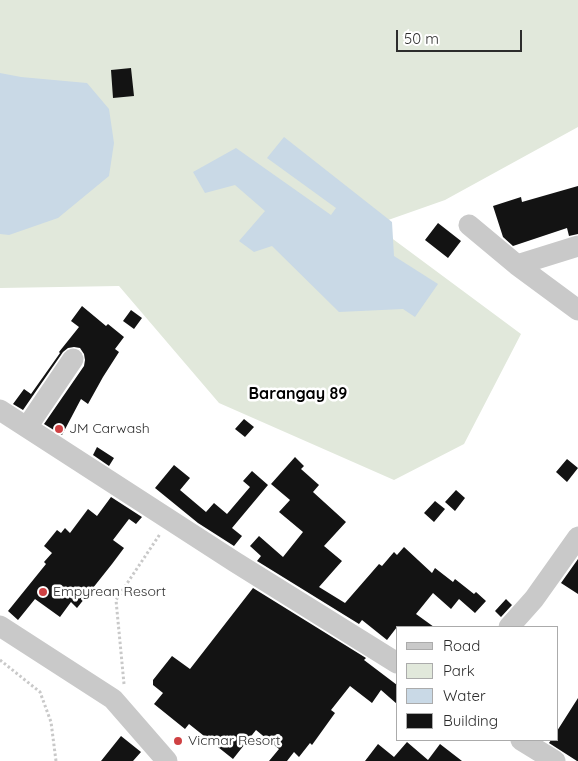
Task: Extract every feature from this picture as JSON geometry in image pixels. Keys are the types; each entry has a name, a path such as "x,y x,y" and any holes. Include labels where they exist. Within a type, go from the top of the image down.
{"street":[{"path":"469,225 578,310"},
{"path":"517,264 578,246"},
{"path":"27,427 73,359"},
{"path":"0,410 396,662"},
{"path":"510,626 534,599 578,537"},
{"path":"0,626 113,699 167,761"},
{"path":"523,741 555,761"}],"path":[{"path":"124,686 116,600 170,519"},
{"path":"0,660 40,692 52,722 56,761"}],"green space":[{"path":"0,0 578,0 578,127 445,200 374,225 521,334 464,444 394,480 219,403 119,286 0,288"}],"water":[{"path":"0,73 21,77 87,83 109,109 114,143 109,176 58,218 9,235 0,234"},
{"path":"284,137 392,222 394,256 438,284 415,317 403,309 339,312 272,246 254,252 239,241 265,211 235,185 205,193 193,172 236,148 331,215 336,208 267,158"}],"building":[{"path":"131,68 134,96 113,98 111,70"},
{"path":"578,186 578,234 569,236 567,228 513,246 503,237 493,206 521,197 522,202"},
{"path":"438,223 461,241 448,258 425,240"},
{"path":"82,306 106,326 108,324 124,337 115,349 119,352 88,404 81,399 62,435 44,424 84,366 84,354 80,348 68,348 63,352 23,410 13,404 24,389 31,394 59,352 79,327 71,321"},
{"path":"131,310 142,318 134,329 123,321"},
{"path":"244,419 254,427 245,437 235,429"},
{"path":"97,447 114,458 109,466 93,455"},
{"path":"295,457 304,466 301,469 319,485 313,492 346,522 324,546 342,561 319,587 345,603 379,564 382,566 394,552 397,555 404,547 432,573 435,568 453,582 455,579 474,594 476,592 486,601 475,613 459,599 451,609 433,593 416,614 433,626 396,626 387,640 362,620 359,624 257,561 261,556 250,546 259,536 283,557 303,532 279,512 290,500 271,484"},
{"path":"567,459 578,468 567,482 556,472"},
{"path":"174,465 190,478 180,490 206,512 214,503 227,514 250,487 243,481 252,471 268,485 232,528 242,536 234,546 198,523 155,488"},
{"path":"456,490 465,498 455,511 445,502"},
{"path":"111,497 142,517 136,524 129,519 113,540 124,548 112,564 77,608 71,602 60,617 35,599 18,620 8,611 46,564 44,562 52,553 44,546 57,530 61,533 65,528 70,533 88,509 97,516"},
{"path":"435,501 445,509 434,522 424,513"},
{"path":"578,559 578,594 561,583"},
{"path":"253,588 366,658 364,660 396,684 396,703 381,690 372,703 350,686 331,710 335,713 312,745 310,743 299,757 294,752 287,761 269,761 279,749 256,730 233,759 189,724 185,729 154,704 163,693 153,685 153,680 172,656 190,669"},
{"path":"506,599 512,605 501,617 495,611"},
{"path":"578,698 578,761 549,743 550,741 558,741 558,729"},
{"path":"121,736 141,752 133,761 101,761"},
{"path":"407,742 428,760 440,744 462,761 365,761 378,744 394,757"}],"place":[{"name":"JM Carwash","path":"59,429"},
{"name":"Empyrean Resort","path":"43,592"},
{"name":"Vicmar Resort","path":"178,741"}],"district":[{"name":"Barangay 89","path":"298,394"}]}
